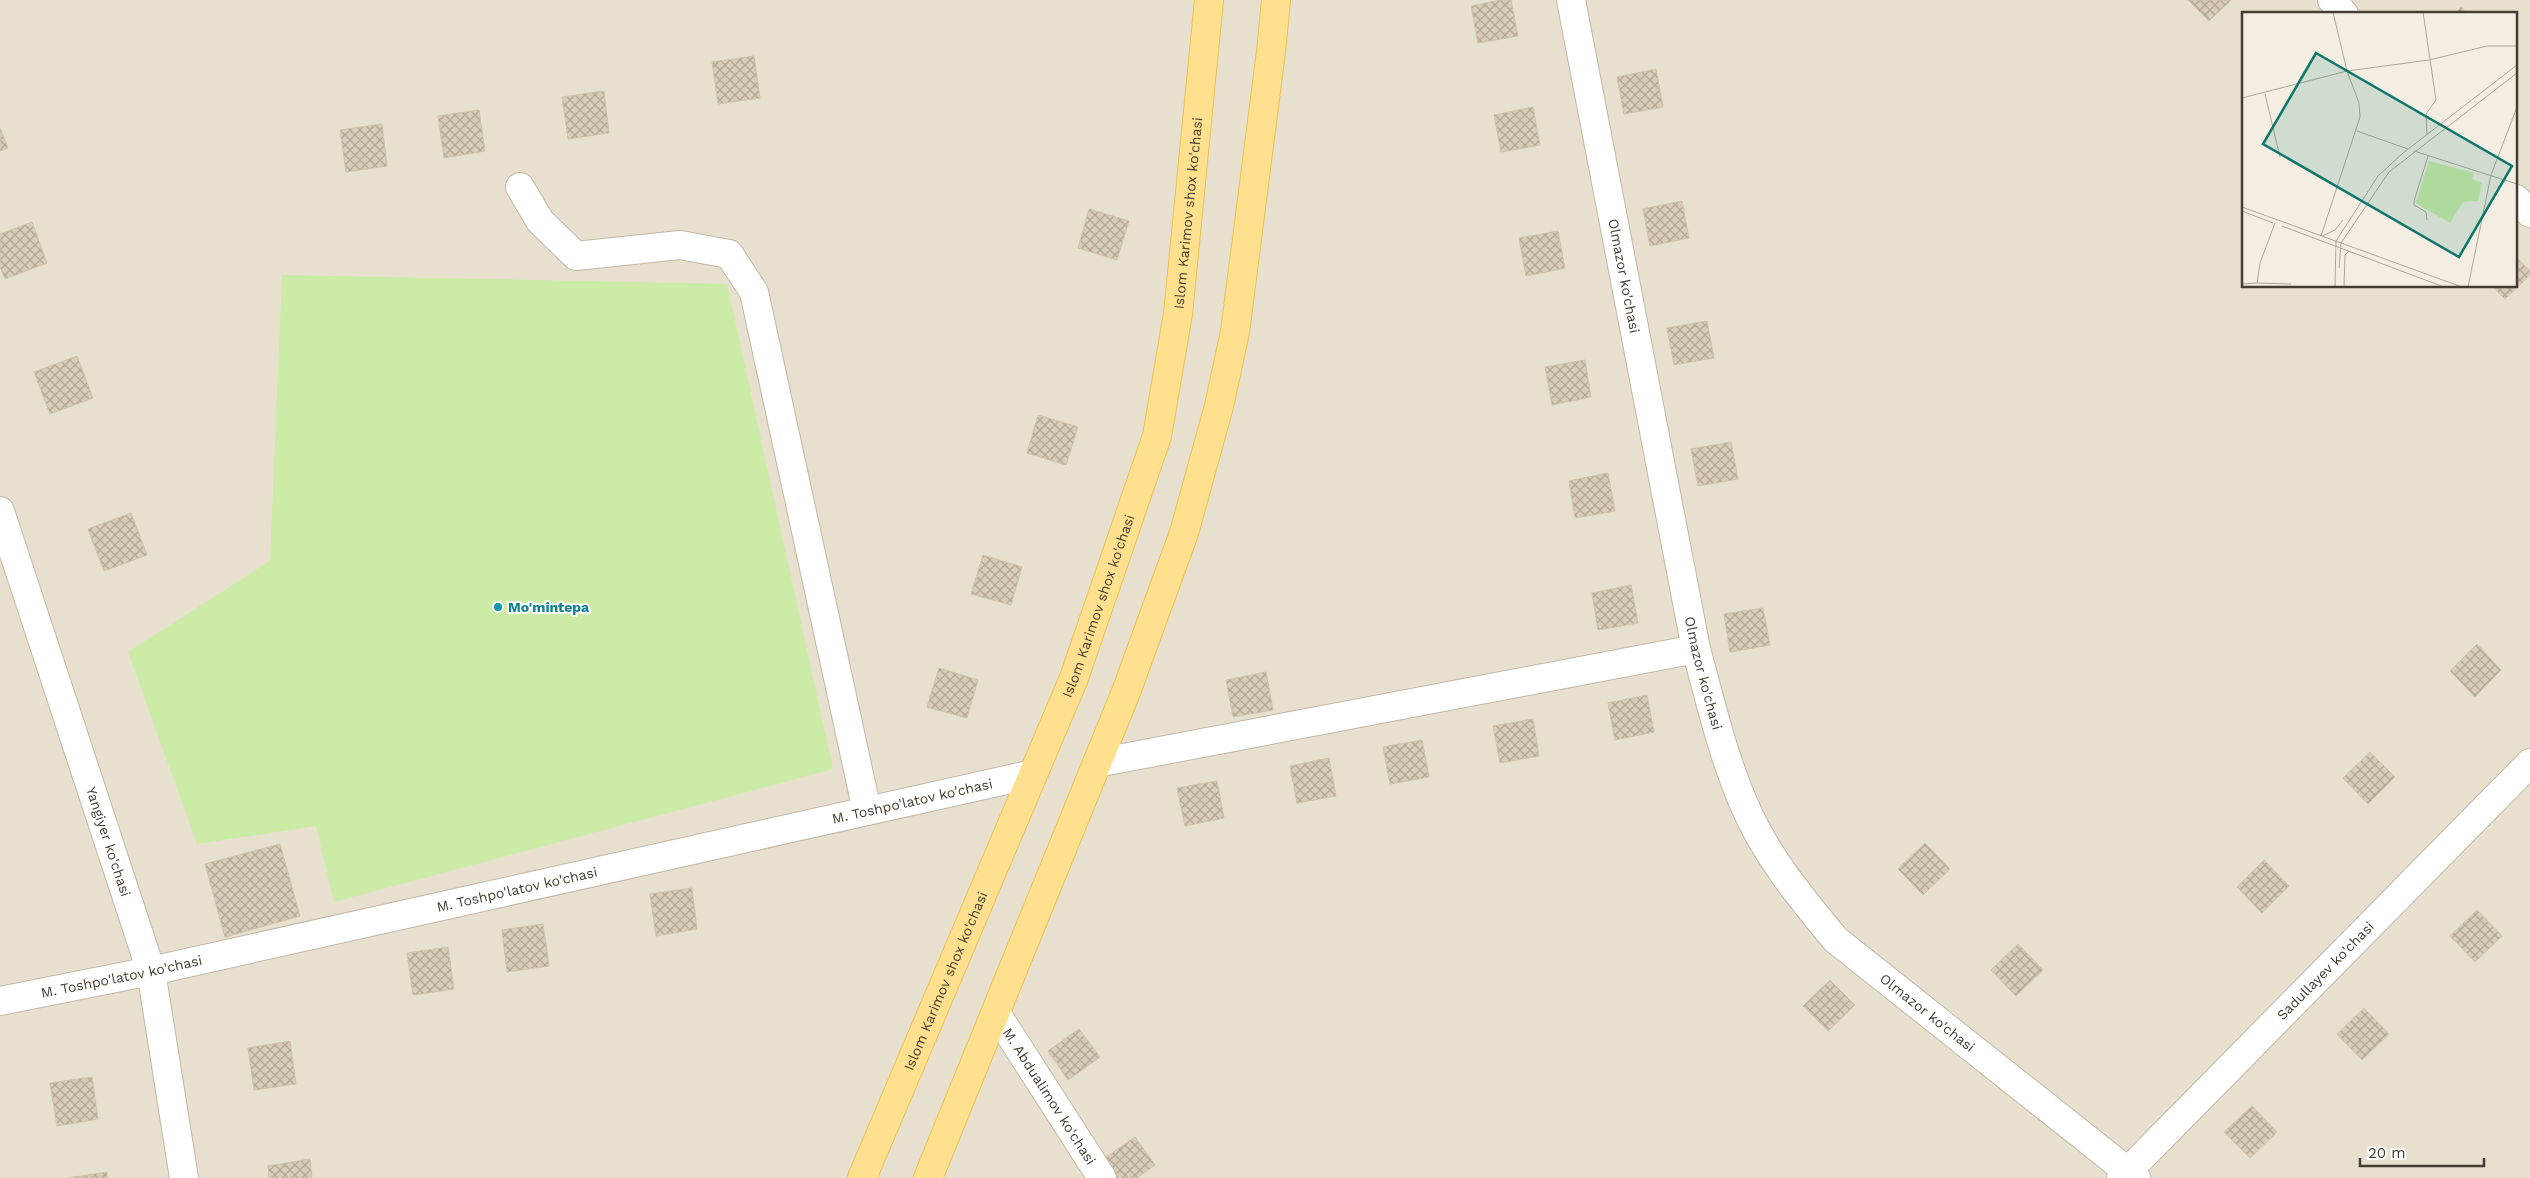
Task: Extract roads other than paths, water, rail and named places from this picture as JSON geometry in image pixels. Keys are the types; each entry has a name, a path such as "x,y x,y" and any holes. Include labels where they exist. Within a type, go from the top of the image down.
{"main road":[{"name":"Islom Karimov shox ko'chasi","path":"862,1178 1074,678 1157,436 1178,314 1209,0"},
{"path":"928,1178 1126,692 1184,533 1219,406 1235,332 1276,0"}],"street":[{"name":"Olmazor ko'chasi","path":"1571,0 1696,648 1725,753 1743,802 1767,848 1799,896 1836,940 2129,1176"},
{"path":"2332,0 2342,12"},
{"path":"520,187 540,221 576,256 680,245 729,254 754,292 867,811"},
{"path":"2518,201 2530,213"},
{"name":"Yangiyer ko'chasi","path":"0,511 151,971 184,1178"},
{"path":"1097,763 1696,648"},
{"name":"Sadullayev ko'chasi","path":"2129,1176 2530,763"},
{"name":"M. Toshpo'latov ko'chasi","path":"0,1001 151,971 1033,774"},
{"name":"M. Abdualimov ko'chasi","path":"996,1014 1102,1178"}],"place":[{"name":"Mo'mintepa","path":"498,607"}]}
